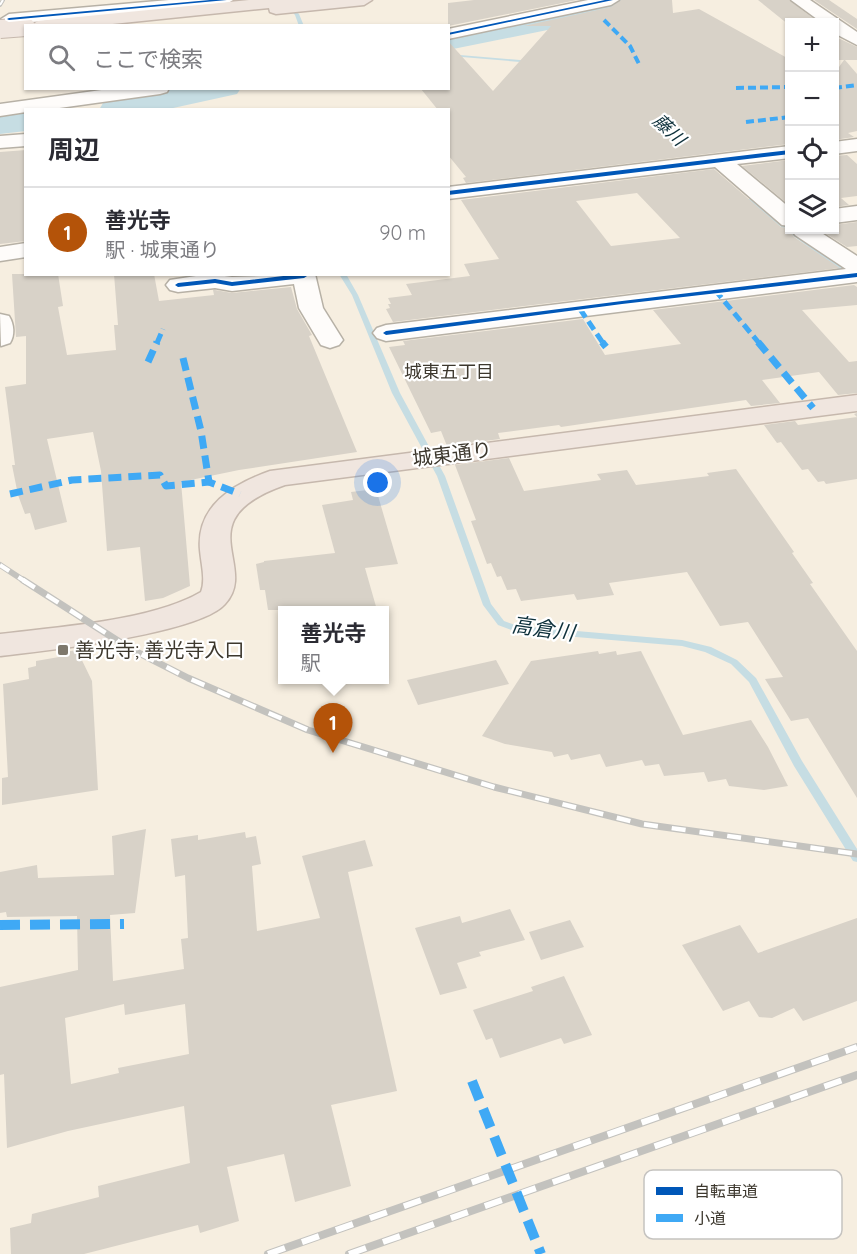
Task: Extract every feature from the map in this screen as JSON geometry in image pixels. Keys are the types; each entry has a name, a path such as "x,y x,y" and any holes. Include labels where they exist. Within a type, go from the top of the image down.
{"highway":[{"path":"59,24 298,0"},
{"path":"126,24 364,0"},
{"path":"2,29 24,27"},
{"path":"2,29 24,33"},
{"name":"城東通り","path":"0,645 176,616 199,608 215,597 219,587 215,533 228,506 240,494 257,485 298,473 857,403"}],"street":[{"path":"2,29 18,0"},
{"path":"40,24 225,0"},
{"path":"450,34 611,0"},
{"path":"798,0 824,18"},
{"path":"839,24 857,22"},
{"path":"2,29 24,26"},
{"path":"839,28 857,40"},
{"path":"0,110 145,90"},
{"path":"0,142 24,140"},
{"path":"839,147 857,145"},
{"path":"450,193 785,152"},
{"path":"716,160 785,217"},
{"path":"839,215 857,213"},
{"path":"807,234 851,273"},
{"path":"0,254 24,250"},
{"path":"386,333 851,273"},
{"path":"170,310 180,280 232,284 295,276"},
{"path":"303,276 311,308 330,340"}],"building":[{"path":"474,0 577,0 450,26 448,24 448,3"},
{"path":"621,0 672,0 673,13 699,9 785,57 785,144 466,183 463,178 466,177 450,157 450,108 436,108 422,90 450,90 450,43 493,91 551,26 524,26 611,7"},
{"path":"758,0 789,0 813,18 785,18 785,22"},
{"path":"814,0 829,0 857,19 857,29"},
{"path":"839,38 857,47 857,60 845,60 857,74 857,131 848,133 854,137 839,139 839,67 844,60 839,60"},
{"path":"24,150 24,241 0,244 0,152"},
{"path":"847,155 857,164 857,196 841,198 849,205 839,206 839,180 839,156"},
{"path":"785,161 785,202 742,166"},
{"path":"714,169 781,227 785,228 785,234 792,234 840,268 393,322 386,309 390,308 388,304 391,304 388,298 412,295 406,284 470,276 464,264 499,259 461,200","holes":["637,193 680,238 611,246 576,201"]},
{"path":"857,222 857,246 847,247 826,234 839,234 839,224"},
{"path":"12,274 58,276 63,306 58,307 67,355 116,350 114,325 118,325 114,276 154,276 159,301 214,295 213,290 232,293 291,287 297,309 312,335 309,336 357,452 239,470 181,482 190,586 163,598 145,601 140,547 107,551 101,471 93,432 47,439 67,522 35,530 30,513 25,514 18,495 12,465 15,465 5,387 26,384 26,336 16,337"},
{"path":"854,285 857,287 857,305 802,310 849,362 857,361 857,393 838,395 819,372 762,380 780,403 751,406 746,400 561,427 559,425 498,433 500,439 447,446 441,431 431,433 389,347 405,345 403,341 583,319 605,355 681,344 653,310"},
{"path":"857,417 857,479 826,484 824,481 818,482 808,469 802,470 781,442 777,443 764,425 795,421 798,425"},
{"path":"509,458 524,491 601,480 597,474 627,470 636,485 709,476 707,473 736,469 794,552 792,553 813,583 810,584 857,651 857,798 808,718 791,721 765,679 783,677 748,622 720,626 687,572 609,583 614,595 577,600 574,594 521,601 516,589 507,590 501,576 497,577 491,563 487,564 471,521 476,520 455,465"},
{"path":"376,489 398,564 365,568 376,606 278,606 278,610 268,610 265,590 260,590 256,564 264,561 335,553 322,505 353,500 351,492"},
{"path":"77,650 92,681 98,790 2,805 2,778 8,777 3,684 29,679 28,668 36,666 36,661 59,657 58,653"},
{"path":"598,651 599,654 616,651 617,655 641,651 683,735 751,720 788,786 764,790 729,786 726,779 708,782 704,772 664,776 659,764 645,766 642,760 606,767 600,754 571,760 568,754 554,757 552,752 505,744 482,736 531,661"},
{"path":"496,660 509,684 418,705 407,680"},
{"path":"146,829 135,913 110,915 113,981 184,969 181,939 188,938 185,875 175,877 171,839 198,835 198,840 245,832 246,838 256,836 261,864 252,866 257,931 320,918 302,856 365,840 373,866 348,872 397,1091 331,1105 351,1186 295,1202 284,1154 227,1167 239,1221 200,1233 198,1225 84,1254 11,1254 10,1228 31,1223 32,1214 99,1197 98,1186 190,1163 184,1106 68,1131 7,1148 4,1074 0,1075 0,987 78,970 77,916 7,917 6,912 0,913 0,872 37,865 38,878 114,875 112,836","holes":["124,1004 125,1015 185,1004 189,1054 118,1068 119,1073 71,1084 65,1018"]},
{"path":"510,909 525,940 479,952 481,956 457,963 467,988 440,995 415,928 460,916 462,923"},
{"path":"857,918 857,1001 803,1021 794,1008 772,1018 759,1017 749,1001 723,1011 682,945 740,925 758,953"},
{"path":"570,920 584,947 541,960 529,932"},
{"path":"564,976 592,1035 564,1044 561,1038 500,1058 492,1038 486,1040 473,1010 533,991 531,987"}],"waterway":[{"path":"283,0 297,15 301,24"},
{"path":"450,42 656,0"},
{"name":"藤川","path":"450,55 532,62"},
{"path":"124,108 216,90"},
{"path":"0,124 24,121"},
{"name":"藤川","path":"748,200 857,281"},
{"name":"高倉川","path":"343,276 355,295 396,393 441,476 487,605 501,623 517,629 682,643 708,649 734,662 753,680 798,763 857,858"}],"railway":[{"path":"0,5 3,0"},
{"path":"0,565 26,582"},
{"path":"23,580 129,648 188,678 308,730 494,787 642,824 857,854"},
{"path":"268,1254 857,1047"},
{"path":"349,1254 857,1075"}],"marked path":[{"path":"604,20 630,46 640,66"},
{"path":"839,87 857,85"},
{"path":"736,88 785,87"},
{"path":"746,122 785,118"},
{"path":"715,290 813,408"},
{"path":"580,309 606,347"},
{"path":"148,362 163,329"},
{"path":"183,358 201,431 209,482 240,494"},
{"path":"10,494 72,480 160,475 166,486 209,482"},
{"path":"0,925 124,924"},
{"path":"472,1081 541,1254"}],"cycle path":[{"path":"9,19 225,0"},
{"path":"450,34 611,0"},
{"path":"450,193 785,153"},
{"path":"386,333 622,302 857,275"},
{"path":"178,285 215,281 232,284 304,276"}],"place":[{"name":"善光寺; 善光寺入口","path":"63,650"},
{"name":"善光寺","path":"333,753"}],"district":[{"name":"城東五丁目","path":"449,372"}]}
